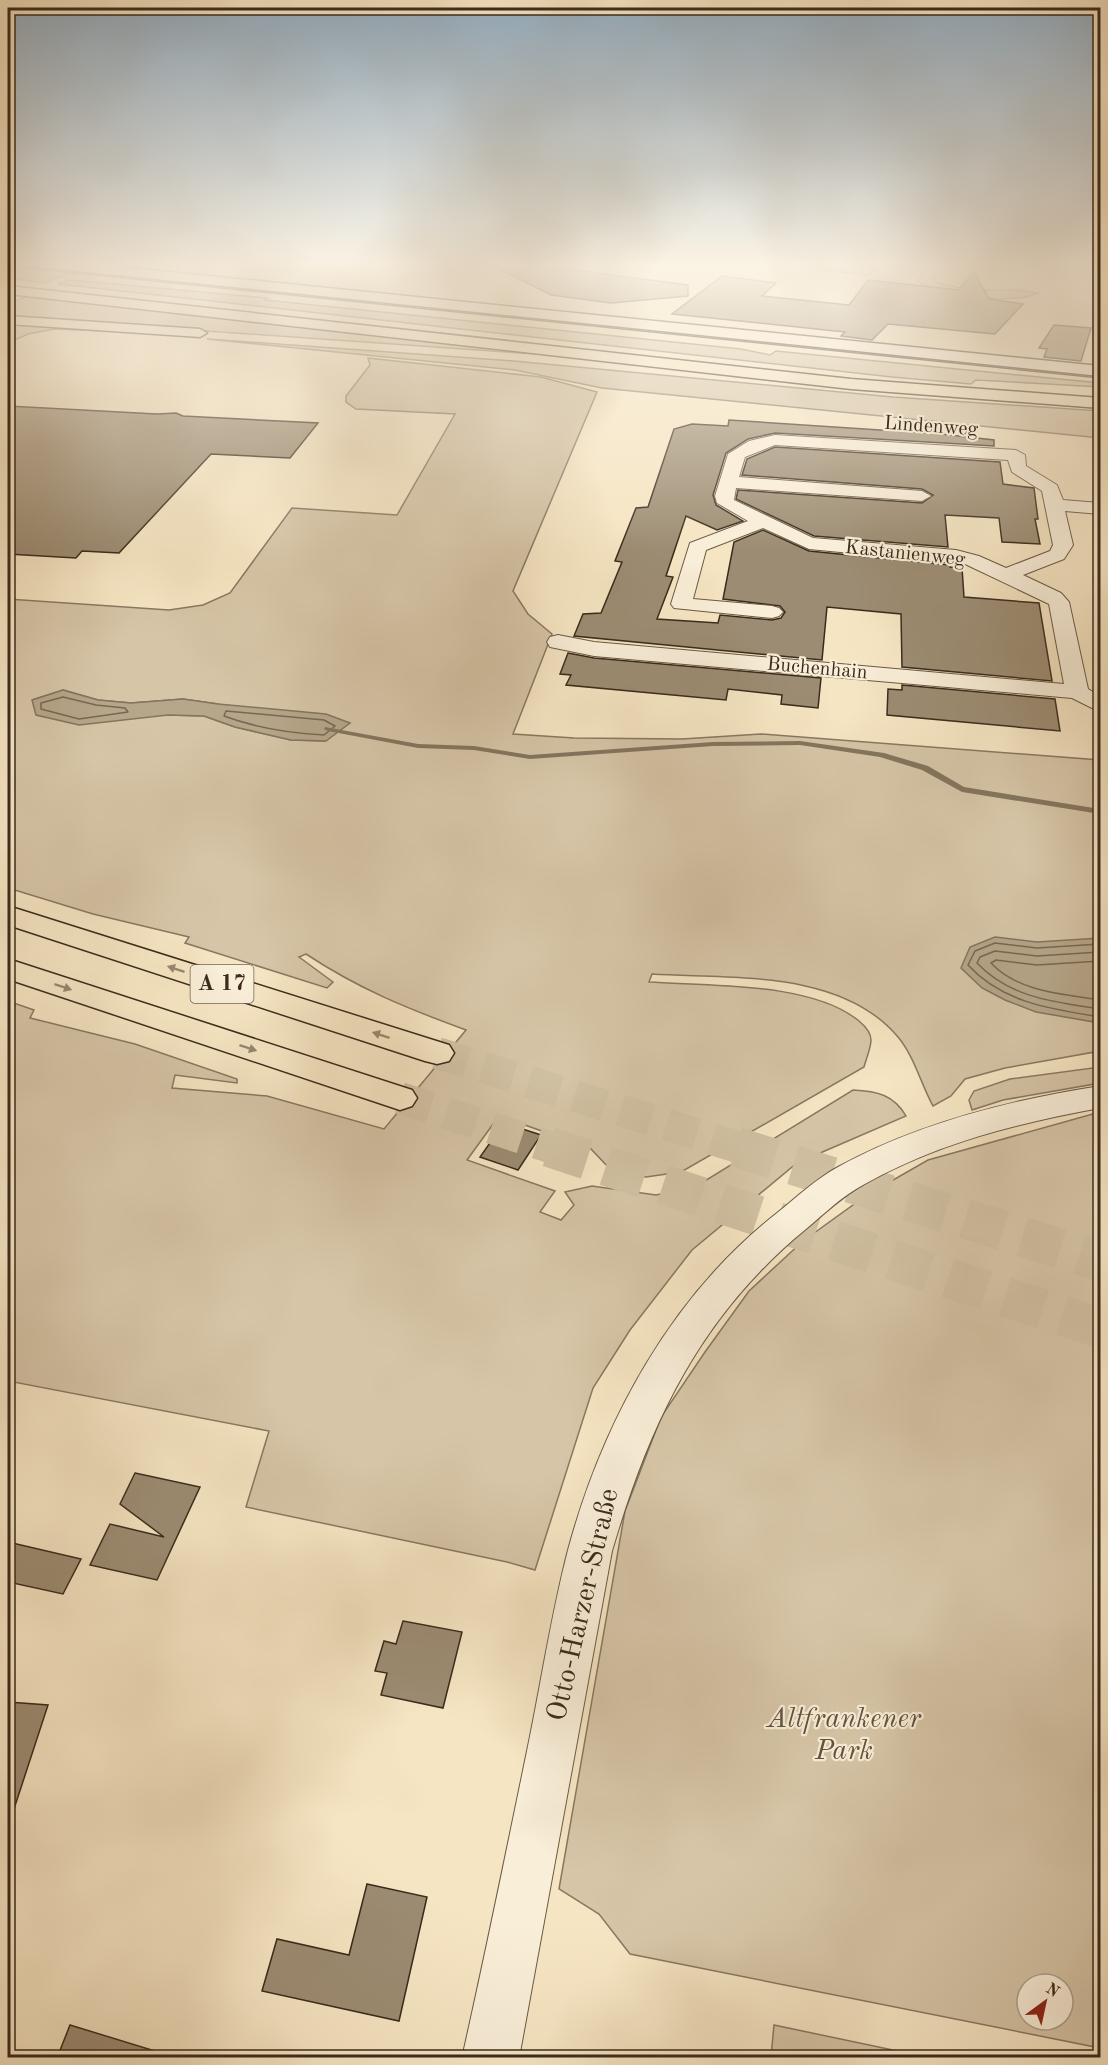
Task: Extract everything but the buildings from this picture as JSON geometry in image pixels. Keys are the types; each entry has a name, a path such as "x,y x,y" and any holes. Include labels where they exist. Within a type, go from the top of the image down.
{"highway":[{"path":"569,358 686,366"},
{"path":"618,358 906,390 1101,403"},
{"path":"679,358 883,381 1101,396"},
{"name":"A 17","path":"8,915 437,1053"},
{"name":"A 17","path":"8,969 400,1098"}],"street":[{"path":"977,358 1101,371"},
{"name":"Kastanienweg","path":"775,440 755,445 737,454 723,496 726,503 808,543 956,556 972,560 1054,597 1059,602 1077,692"},
{"name":"Lindenweg","path":"775,440 1016,455 1018,468 1051,489 1063,545 1057,555 1005,574"},
{"path":"728,482 922,496"},
{"path":"1055,505 1101,508"},
{"path":"762,522 697,547 681,604 772,612"},
{"name":"Buchenhain","path":"558,642 594,649 1077,692"},
{"path":"1077,692 1101,705"},
{"name":"Otto-Harzer-Straße","path":"490,2058 514,1947 590,1551 606,1493 642,1406 679,1342 730,1274 789,1221 850,1177 902,1153 986,1123 1101,1097"}],"green space":[{"path":"368,358 541,377 597,392 513,591 528,614 552,634 513,734 574,738 682,739 761,734 1100,760 1100,1051 1005,1068 965,1079 951,1096 933,1106 913,1061 898,1037 874,1015 847,999 783,982 750,978 652,974 649,982 759,988 815,999 839,1008 859,1021 870,1034 870,1046 864,1067 681,1172 646,1177 611,1170 590,1148 499,1116 467,1160 555,1191 540,1212 561,1220 574,1205 565,1192 592,1186 656,1195 695,1187 853,1090 884,1096 896,1103 906,1116 797,1163 692,1250 630,1330 593,1388 535,1570 507,1562 246,1507 269,1431 8,1381 8,1001 34,1010 30,1018 135,1044 237,1079 237,1083 175,1075 172,1088 267,1096 384,1129 466,1030 383,997 345,978 306,954 299,957 333,982 327,988 185,943 189,937 93,914 8,888 8,599 169,610 203,605 230,593 292,508 397,515 455,414 356,409 346,402 346,396 370,365","holes":["63,690 98,700 131,703 183,699 218,704 326,741 291,740 235,727 204,716 168,715 32,700"]},
{"path":"399,358 514,361 893,397 1100,411 1100,438 602,388 515,370"},
{"path":"725,358 851,358 1100,383 1100,387 976,380 971,384"},
{"path":"1100,1067 1100,1083 1003,1100 972,1110 969,1100 974,1091 1010,1079"},
{"name":"Altfrankener Park","path":"1100,1112 1100,2048 1020,2032 1075,2032 1075,1972 1015,1972 1015,2031 630,1954 599,1914 559,1889 625,1511 661,1417 749,1291 803,1241 867,1195 928,1160"},
{"path":"774,2025 926,2057 771,2057"}],"water":[{"path":"63,690 98,700 131,703 183,699 326,714 350,723 326,741 291,740 235,727 204,716 168,715 79,725 36,715 32,700"},
{"path":"995,937 1037,942 1100,938 1100,1023 1036,1012 982,988 961,968 970,947"}],"waterway":[{"path":"328,729 418,746 474,748 530,757 713,744 800,743 881,755 925,768 962,789 1100,812"}],"tunnel":[{"path":"437,1053 741,1148"},
{"path":"400,1098 553,1148"},
{"path":"549,1147 1100,1328"},
{"path":"736,1147 1100,1261"}],"tram line":[{"path":"909,358 1100,378"}]}
